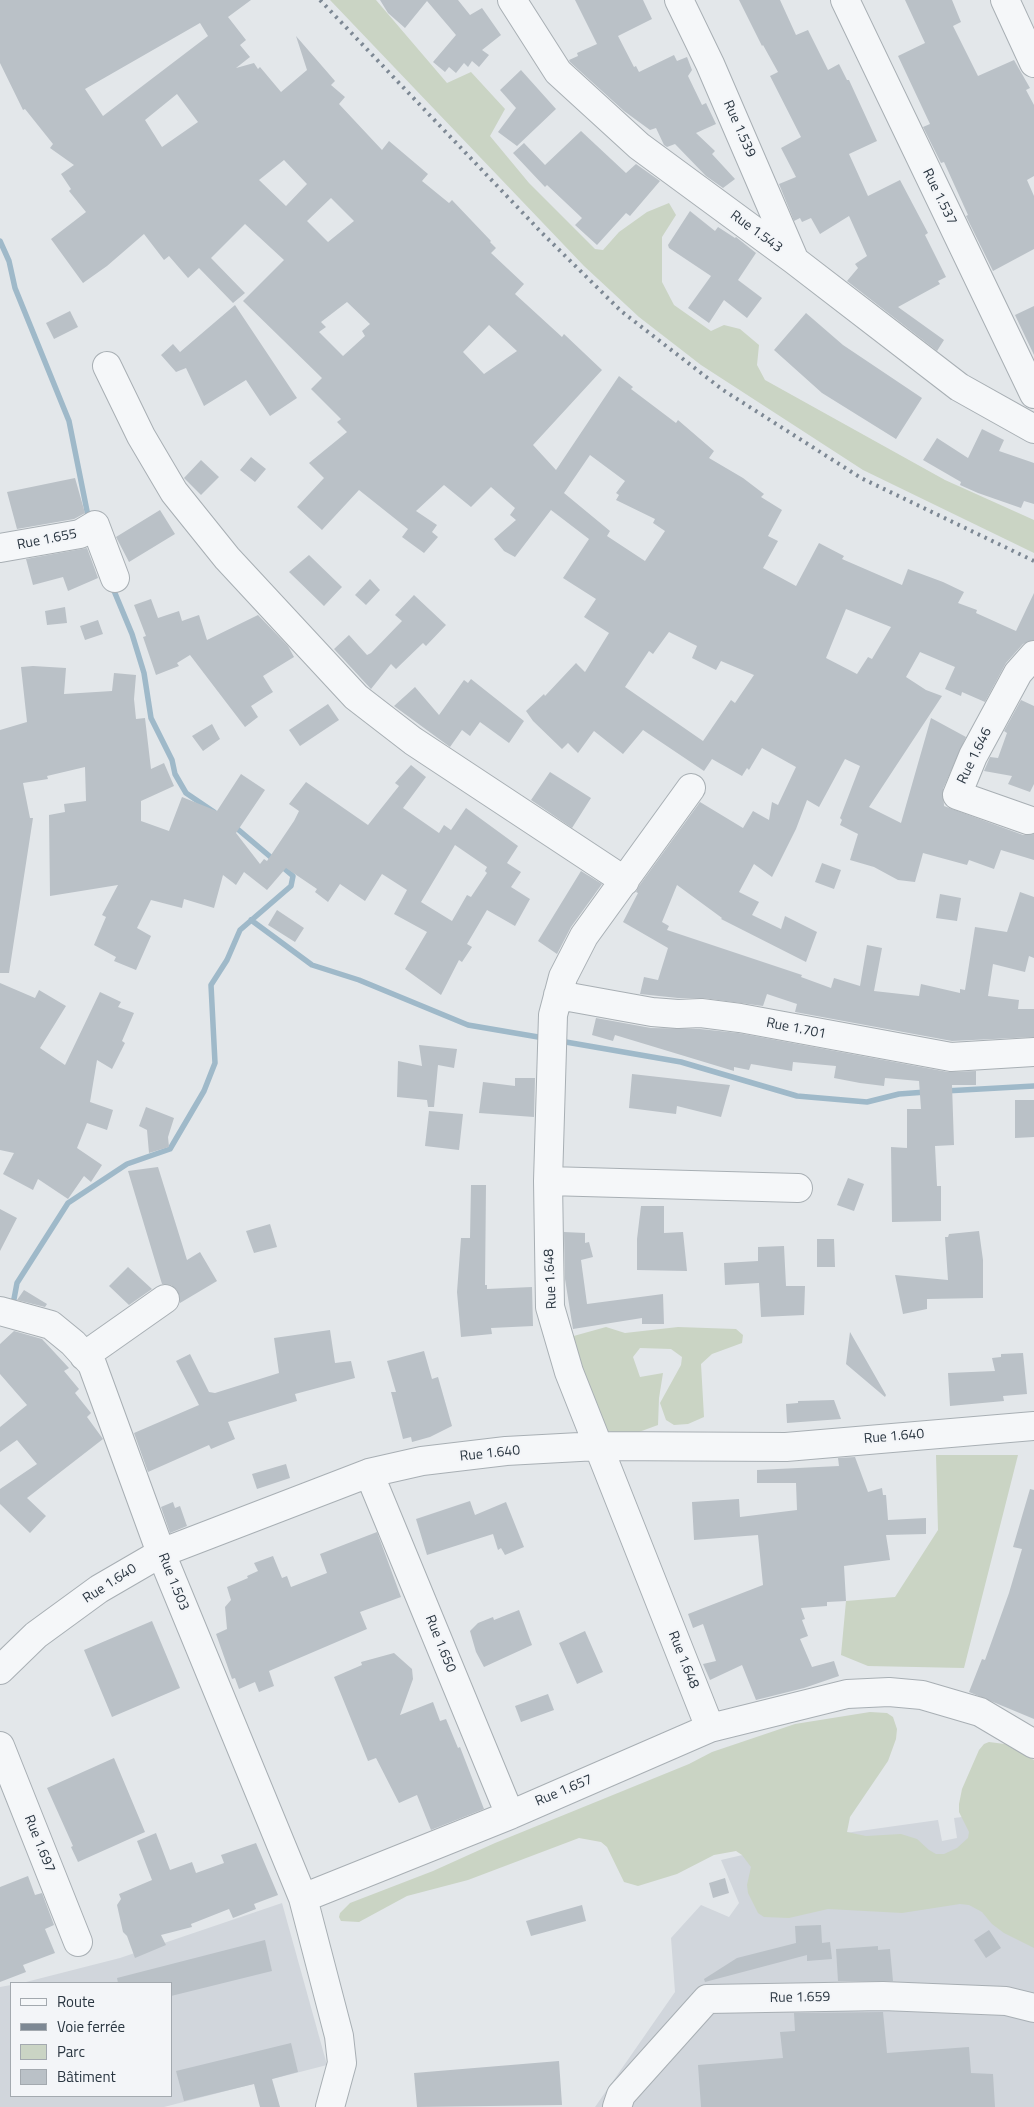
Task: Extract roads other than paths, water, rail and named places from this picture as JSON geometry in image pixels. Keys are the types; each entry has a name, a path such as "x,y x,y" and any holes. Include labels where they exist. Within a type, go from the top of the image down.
{"street":[{"name":"Rue 1.543","path":"512,0 558,72 603,116 680,178 794,260 959,387 1034,428"},
{"name":"Rue 1.539","path":"680,0 726,100 794,260"},
{"name":"Rue 1.537","path":"844,0 1034,394"},
{"path":"1005,0 1034,63"},
{"path":"107,366 141,436 174,492 227,558 356,697 413,741 625,880"},
{"name":"Rue 1.655","path":"0,548 80,534 95,525 115,578"},
{"name":"Rue 1.646","path":"1028,820 957,795 973,756 1018,673 1034,655"},
{"name":"Rue 1.648","path":"691,788 584,936 563,978 558,996 553,1015 548,1182 550,1307 570,1372 598,1446 710,1728"},
{"name":"Rue 1.701","path":"558,996 652,1012 700,1013 740,1018 951,1057 1034,1052"},
{"path":"548,1182 798,1188"},
{"path":"84,1356 166,1299"},
{"name":"Rue 1.503","path":"0,1311 51,1325 92,1364 161,1553 303,1898"},
{"name":"Rue 1.640","path":"0,1670 36,1636 99,1589 161,1553 369,1473 440,1459 506,1451 598,1446 786,1447 1034,1426"},
{"name":"Rue 1.650","path":"369,1473 510,1814"},
{"name":"Rue 1.657","path":"303,1898 510,1814 710,1728 847,1694 889,1692 922,1695 980,1712 1034,1744"},
{"name":"Rue 1.697","path":"0,1746 78,1942"},
{"path":"303,1898 339,2036 342,2062 330,2107"},
{"name":"Rue 1.659","path":"616,2107 621,2095 707,1999 882,1996 1006,2001 1034,2008"}],"waterway":[{"path":"0,241 9,261 15,288 69,421 89,521"},
{"path":"112,586 132,634 144,673 151,718 172,760 175,774 186,793 214,812"},
{"path":"10,1306 14,1299 17,1283 68,1203 127,1164 170,1149 204,1091 215,1063 211,985 227,960 240,930 291,886 293,876 234,826"},
{"path":"251,920 312,965 359,980 468,1025 544,1038"},
{"path":"560,1041 681,1062 797,1096 867,1102 899,1094 926,1092"},
{"path":"945,1091 1034,1086"}],"railway":[{"path":"320,0 542,233 621,311 723,390 861,478 1034,561"}]}
